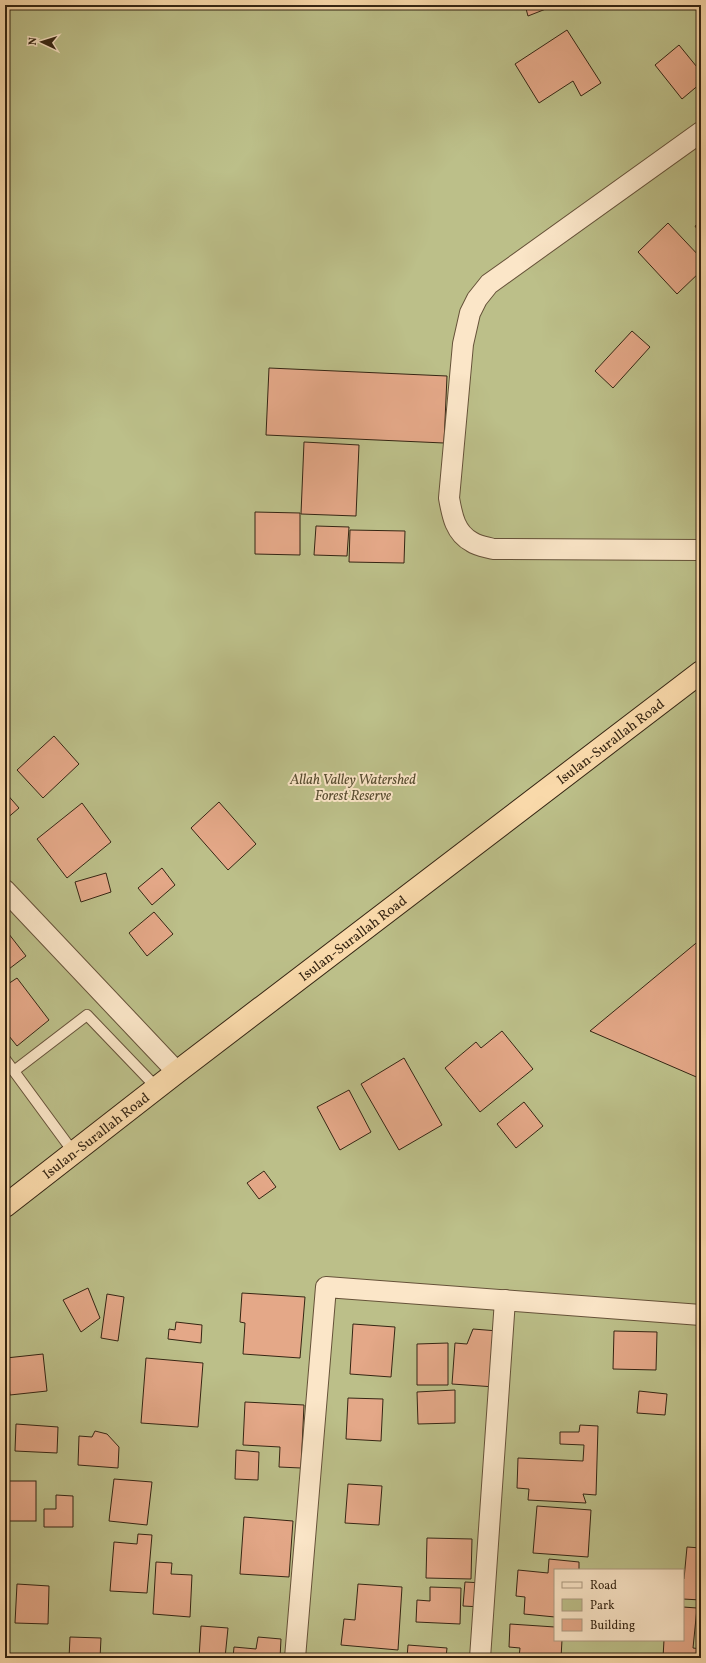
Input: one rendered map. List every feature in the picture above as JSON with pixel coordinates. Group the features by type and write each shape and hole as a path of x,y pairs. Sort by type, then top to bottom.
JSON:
{"highway":[{"name":"Isulan-Surallah Road","path":"5,1206 177,1072 701,672"}],"street":[{"path":"701,132 489,284 478,299 470,313 463,344 449,498 452,519 462,535 472,543 493,549 701,550"},
{"path":"5,890 177,1072"},
{"path":"295,1658 326,1287 701,1315"},
{"path":"480,1658 505,1300"}],"lane":[{"path":"14,1070 87,1015 157,1088"},
{"path":"5,1059 74,1152"}],"green space":[{"name":"Allah Valley Watershed Forest Reserve","path":"5,5 701,5 701,1658 5,1658"}],"building":[{"path":"525,5 556,5 528,16"},
{"path":"567,30 601,83 581,96 573,81 539,103 515,64"},
{"path":"679,45 701,72 701,83 682,99 655,65"},
{"path":"701,222 701,235 695,226"},
{"path":"668,223 701,258 701,271 677,294 638,252"},
{"path":"632,331 650,347 613,388 595,371"},
{"path":"269,368 447,376 444,443 266,435"},
{"path":"304,442 359,445 356,516 301,514"},
{"path":"255,512 300,513 300,555 255,554"},
{"path":"316,526 349,527 347,556 314,555"},
{"path":"350,530 405,531 404,563 349,562"},
{"path":"54,736 79,764 43,798 17,770"},
{"path":"5,792 19,808 5,820"},
{"path":"219,802 256,844 228,870 191,828"},
{"path":"82,803 111,842 67,878 37,839"},
{"path":"162,868 175,885 152,905 138,888"},
{"path":"106,873 111,892 81,902 75,882"},
{"path":"154,912 173,934 147,956 129,933"},
{"path":"5,929 26,956 5,972"},
{"path":"701,939 701,1079 590,1031"},
{"path":"17,978 49,1020 17,1046 5,1031 5,986"},
{"path":"502,1031 533,1069 480,1112 445,1068 476,1042 481,1048"},
{"path":"404,1058 442,1125 399,1150 361,1084"},
{"path":"349,1090 371,1132 340,1150 317,1107"},
{"path":"524,1102 543,1126 516,1148 497,1124"},
{"path":"264,1171 276,1187 259,1199 247,1183"},
{"path":"88,1288 100,1318 81,1332 63,1300"},
{"path":"242,1293 305,1297 300,1358 243,1354 245,1323 240,1322"},
{"path":"107,1294 124,1297 118,1341 101,1338"},
{"path":"176,1322 202,1325 201,1343 168,1339 169,1329 175,1330"},
{"path":"353,1324 395,1327 391,1377 350,1374"},
{"path":"473,1329 498,1331 495,1387 452,1384 455,1343 467,1344"},
{"path":"614,1331 657,1332 656,1370 613,1369"},
{"path":"448,1343 448,1385 417,1385 417,1344"},
{"path":"43,1354 47,1391 10,1395 6,1358"},
{"path":"146,1358 203,1363 198,1427 141,1423"},
{"path":"455,1390 455,1423 418,1424 417,1392"},
{"path":"639,1391 667,1394 665,1415 637,1413"},
{"path":"348,1398 383,1399 381,1441 346,1439"},
{"path":"245,1402 304,1405 301,1468 279,1467 280,1447 243,1445"},
{"path":"16,1424 58,1427 57,1453 15,1451"},
{"path":"580,1425 598,1426 596,1495 583,1494 586,1503 528,1500 529,1489 517,1488 518,1458 583,1461 584,1445 560,1444 560,1432 579,1432"},
{"path":"95,1431 107,1434 119,1447 118,1468 78,1465 79,1436 92,1437"},
{"path":"236,1450 259,1452 258,1480 235,1479"},
{"path":"114,1479 152,1482 147,1525 109,1521"},
{"path":"5,1481 36,1481 36,1521 5,1521"},
{"path":"348,1484 382,1486 379,1525 345,1523"},
{"path":"56,1495 73,1496 73,1527 44,1527 44,1509 56,1509"},
{"path":"537,1506 591,1510 588,1557 533,1553"},
{"path":"244,1517 293,1521 289,1577 240,1574"},
{"path":"138,1534 152,1535 147,1593 110,1591 114,1542 137,1544"},
{"path":"427,1538 472,1539 471,1579 426,1578"},
{"path":"687,1547 701,1548 701,1600 684,1599"},
{"path":"549,1559 579,1562 579,1569 554,1569 554,1617 524,1614 525,1597 516,1596 518,1570 548,1573"},
{"path":"156,1562 172,1563 171,1574 192,1575 190,1617 153,1614"},
{"path":"465,1582 483,1583 482,1607 463,1606"},
{"path":"17,1584 49,1586 48,1624 15,1623"},
{"path":"358,1584 402,1587 398,1650 341,1645 344,1619 355,1620"},
{"path":"430,1587 461,1588 460,1624 416,1622 417,1600 430,1601"},
{"path":"5,1589 9,1589 9,1626 5,1626"},
{"path":"684,1607 697,1608 693,1648 701,1649 701,1658 663,1658 664,1641 684,1641"},
{"path":"510,1624 554,1627 554,1641 562,1641 561,1658 519,1658 520,1648 509,1647"},
{"path":"201,1626 228,1628 225,1658 199,1658"},
{"path":"70,1637 101,1638 100,1658 69,1658"},
{"path":"258,1637 281,1639 280,1658 233,1658 234,1647 256,1649"},
{"path":"408,1645 447,1648 446,1658 407,1658"}]}
